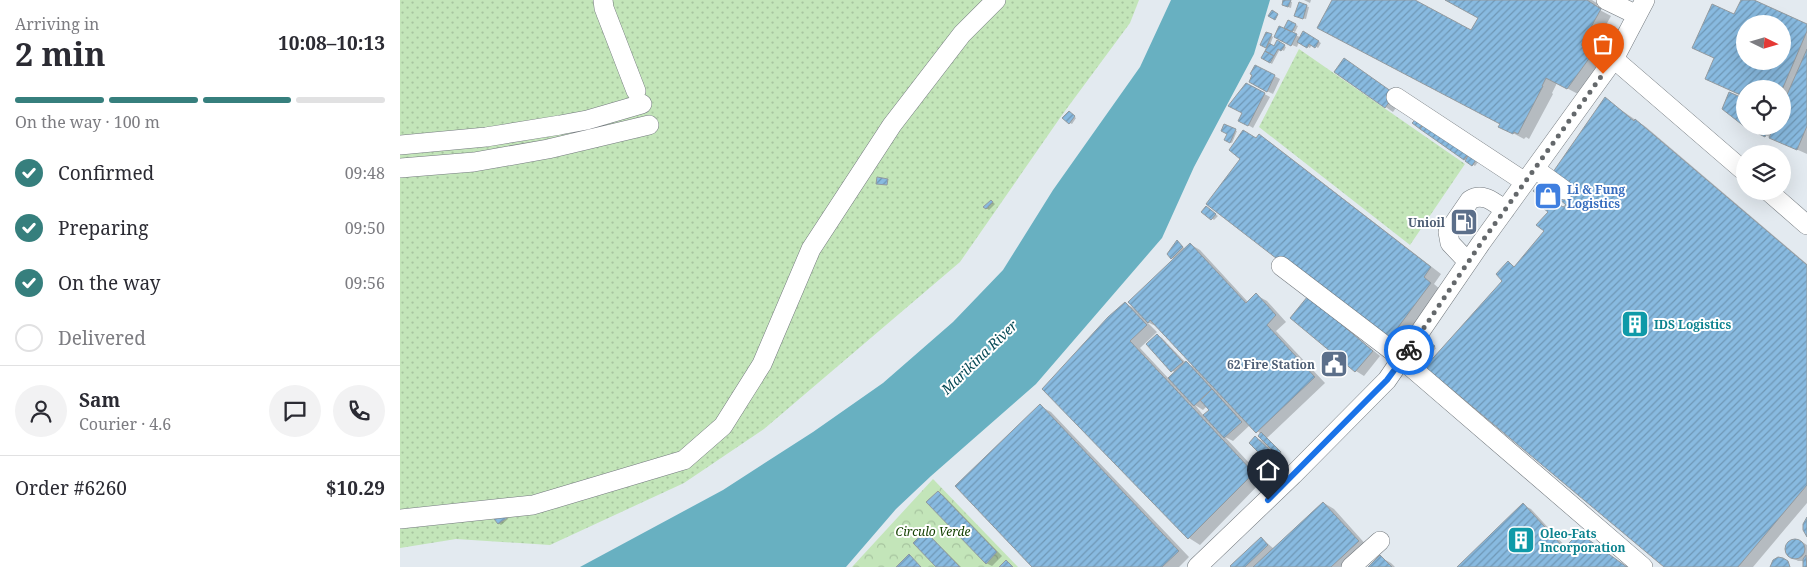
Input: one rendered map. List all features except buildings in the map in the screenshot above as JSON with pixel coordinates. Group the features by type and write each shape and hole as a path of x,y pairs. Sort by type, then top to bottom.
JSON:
{"street":[{"path":"400,145 486,137 586,120 639,97 602,0"},
{"path":"400,519 534,505 684,460 723,426 762,364 811,248 892,125 962,34 996,0"},
{"path":"1197,567 1364,404 1387,380 1402,360 1465,258 1500,206 1530,175 1614,59 1641,8 1606,0"},
{"path":"1614,59 1736,164"},
{"path":"1396,97 1530,175 1564,190"},
{"path":"400,168 474,162 548,149 649,125"},
{"path":"1465,258 1450,243 1447,237 1453,223 1470,200 1474,198 1489,199 1500,206"},
{"path":"1778,200 1807,225"},
{"path":"1281,266 1402,360 1643,567"},
{"path":"1351,567 1380,541"}],"green space":[{"path":"400,0 1139,0 1130,23 1062,115 960,262 764,429 684,483 550,545 456,539 400,548"},
{"path":"1299,49 1465,164 1410,245 1259,127"},
{"name":"Circulo Verde","path":"933,479 1018,567 852,567"}],"water":[{"name":"Marikina River","path":"1171,0 1270,0 1254,54 1194,167 1162,238 1036,384 896,509 846,567 580,567 723,490 813,432 883,383 953,322 1003,270 1053,190 1140,67"}],"way so far":[{"path":"1409,350 1481,243 1603,74"}],"place":[{"name":"Li & Fung Logistics","path":"1548,196"},
{"name":"Unioil","path":"1464,222"},
{"name":"IDS Logistics","path":"1635,324"},
{"name":"62 Fire Station","path":"1334,364"},
{"name":"Oleo-Fats Incorporation","path":"1521,540"}],"route":[{"path":"1268,500 1387,380 1409,350"}]}
